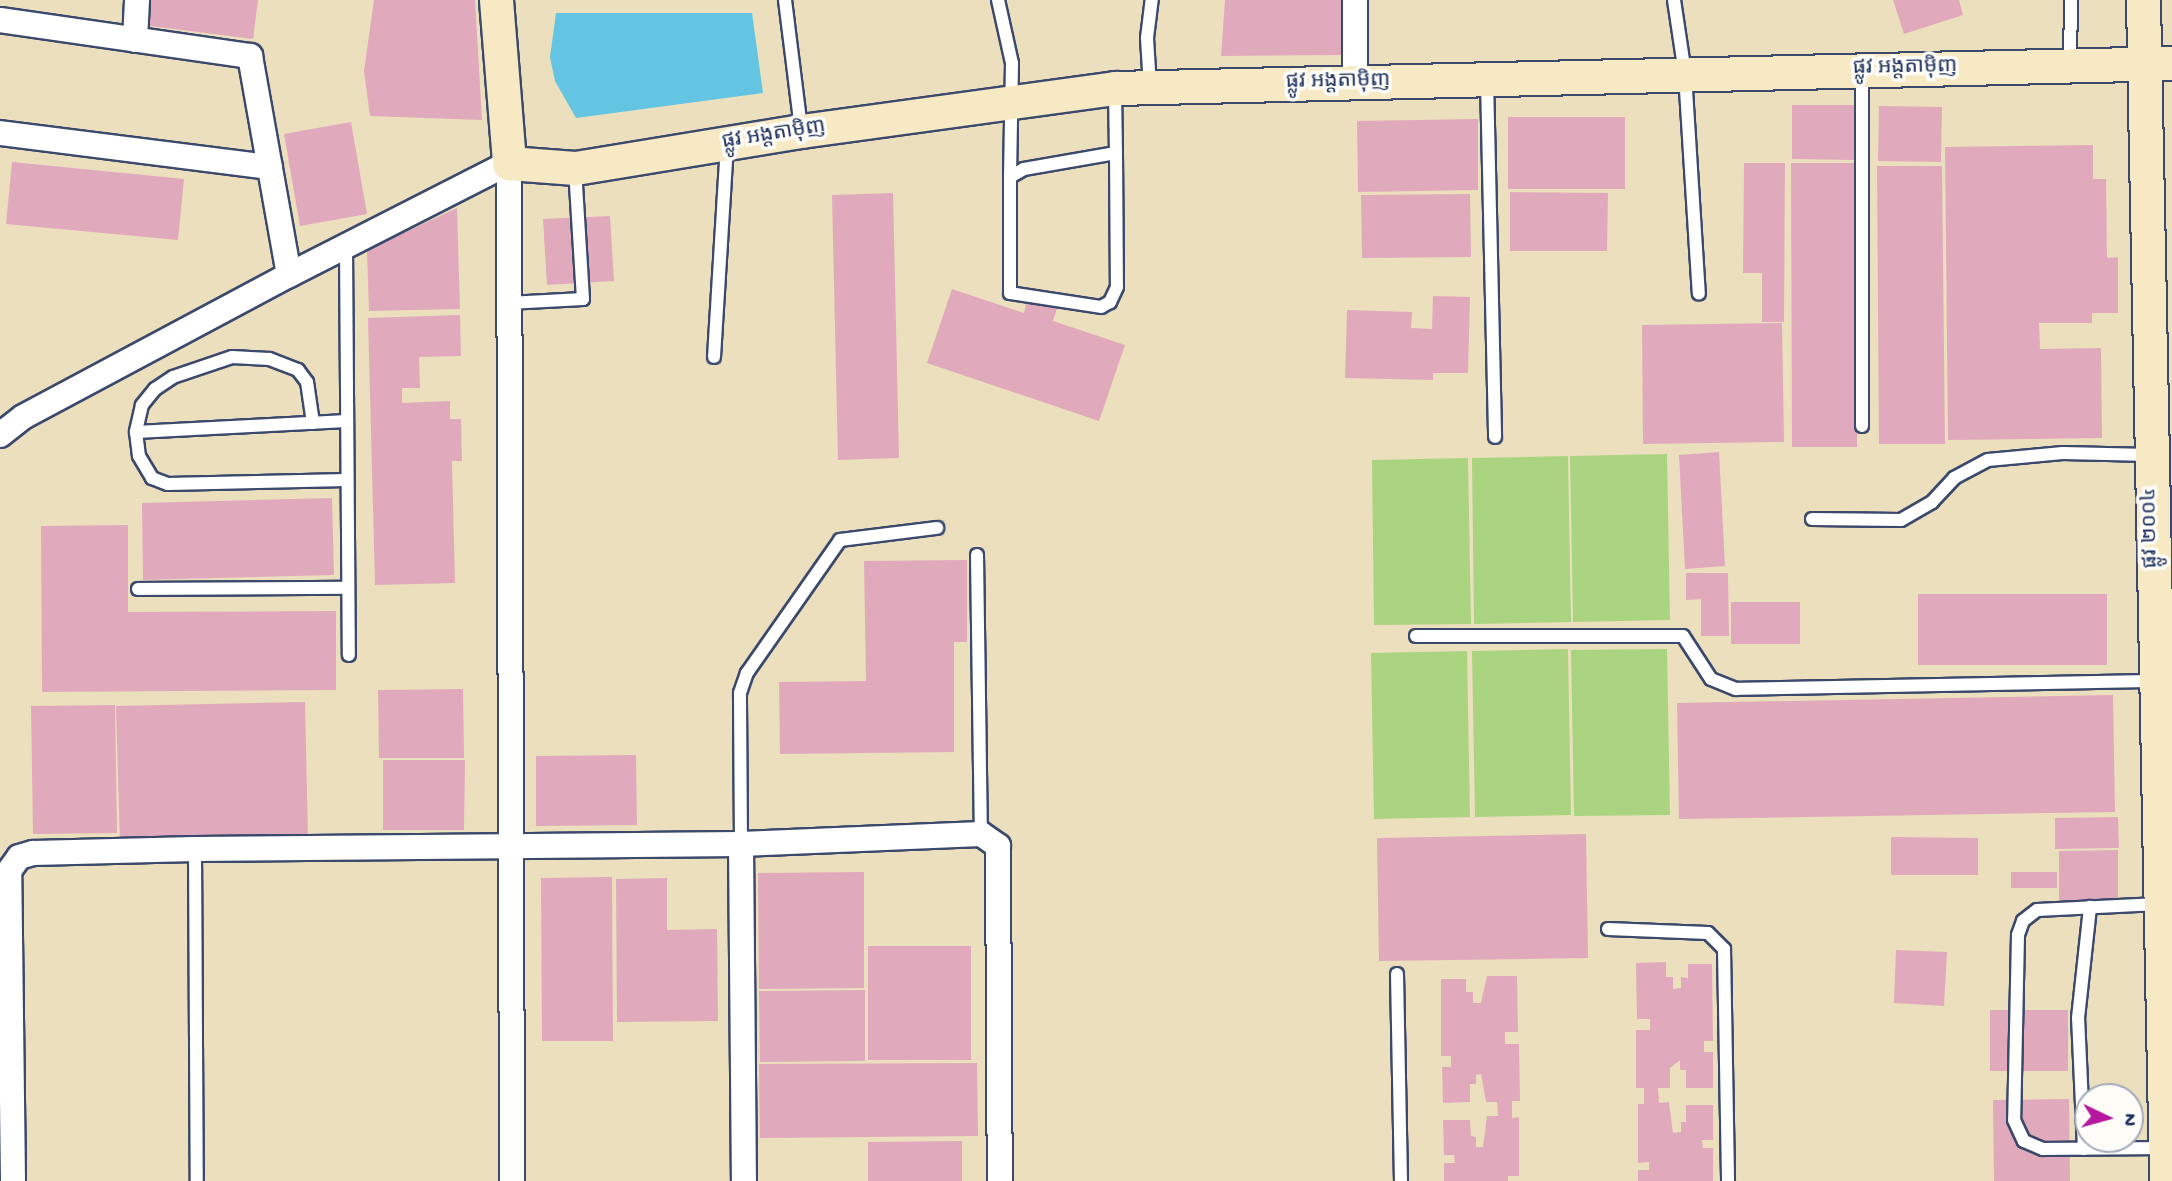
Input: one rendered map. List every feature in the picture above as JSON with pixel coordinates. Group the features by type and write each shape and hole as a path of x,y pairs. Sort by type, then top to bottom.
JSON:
{"street":[{"path":"135,40 137,0"},
{"path":"496,0 509,163 512,1181"},
{"path":"1354,83 1355,0"},
{"name":"ផ្លូវ ២០០៤","path":"2143,0 2158,63 2151,455 2166,1181"},
{"path":"0,20 250,57 289,275"},
{"name":"ផ្លូវ អង្តតាម៉ិញ","path":"509,163 575,168 801,131 1115,88 2158,63"},
{"path":"0,133 270,167"},
{"path":"0,435 23,417 289,275 509,163"},
{"path":"13,1181 6,1042 5,870 19,857 33,853 195,849 741,844 981,834 998,846 1000,1181"},
{"path":"741,844 744,1181"}],"lane":[{"path":"785,0 801,131"},
{"path":"998,0 1012,63 1010,293 1101,307 1110,302 1117,287 1115,88"},
{"path":"1150,88 1147,38 1153,0"},
{"path":"1674,0 1685,74 1699,294"},
{"path":"2070,65 2071,0"},
{"path":"1862,70 1862,426"},
{"path":"1487,80 1495,437"},
{"path":"713,357 727,143"},
{"path":"1010,177 1024,169 1116,153"},
{"path":"508,303 583,299 575,168"},
{"path":"346,248 349,655"},
{"path":"313,423 307,382 298,370 277,360 232,357 173,377 155,389 142,405 136,432 139,456 152,478 168,484 347,480"},
{"path":"136,432 347,421"},
{"path":"1812,519 1900,520 1931,502 1954,478 1988,460 2063,453 2151,455"},
{"path":"741,844 740,693 747,673 840,540 937,528"},
{"path":"977,555 981,834"},
{"path":"138,589 348,588"},
{"path":"1416,636 1683,636 1711,679 1737,690 2156,681"},
{"path":"195,849 197,1181"},
{"path":"2074,1149 2042,1149 2024,1141 2014,1120 2018,935 2023,921 2037,910 2162,903"},
{"path":"2081,1083 2078,1018 2090,907"},
{"path":"1608,929 1708,933 1724,949 1728,1181"},
{"path":"1397,974 1401,1181"},
{"path":"2144,1148 2166,1148"}],"green space":[{"path":"1667,454 1670,620 1573,622 1570,456"},
{"path":"1568,456 1571,622 1474,624 1472,458"},
{"path":"1468,458 1471,624 1374,625 1372,460"},
{"path":"1568,649 1571,815 1475,817 1472,651"},
{"path":"1667,649 1670,815 1574,816 1571,650"},
{"path":"1467,651 1470,817 1374,819 1371,653"}],"water":[{"path":"556,13 752,13 763,93 576,118 555,81 550,57"}],"building":[{"path":"145,0 258,0 253,39 142,25"},
{"path":"374,0 475,0 482,120 370,116 364,71"},
{"path":"1225,0 1344,0 1343,55 1221,56"},
{"path":"1893,0 1959,0 1963,15 1904,34"},
{"path":"1792,105 1855,105 1854,160 1792,159"},
{"path":"1879,106 1942,107 1941,162 1878,161"},
{"path":"1508,117 1625,117 1625,189 1508,189"},
{"path":"1478,119 1478,190 1358,192 1357,121"},
{"path":"351,122 367,214 300,226 284,134"},
{"path":"2093,145 2093,179 2106,179 2107,258 2118,257 2118,313 2092,313 2092,323 2039,323 2040,349 2101,348 2102,438 1948,440 1945,147"},
{"path":"12,162 184,179 178,240 6,224"},
{"path":"1744,163 1785,163 1784,322 1762,322 1762,273 1743,273"},
{"path":"1791,163 1857,163 1857,447 1792,447"},
{"path":"1877,166 1942,166 1945,444 1879,444"},
{"path":"1510,192 1608,193 1607,251 1510,251"},
{"path":"893,193 899,458 838,460 832,195"},
{"path":"1470,194 1471,257 1362,258 1361,195"},
{"path":"457,208 460,309 369,311 367,250"},
{"path":"610,216 614,281 547,285 543,219"},
{"path":"952,289 1024,313 1027,299 1057,308 1053,321 1125,345 1099,421 927,363"},
{"path":"1433,296 1470,297 1468,373 1433,373 1433,380 1345,378 1347,310 1412,312 1411,328 1432,329"},
{"path":"460,315 461,356 419,357 420,388 402,388 402,403 450,401 450,419 461,419 462,461 452,461 455,583 375,585 368,318"},
{"path":"1782,323 1784,442 1643,444 1642,325"},
{"path":"1719,452 1725,566 1685,569 1679,455"},
{"path":"332,498 334,575 143,580 142,503"},
{"path":"128,525 128,612 336,611 336,690 42,692 41,526"},
{"path":"967,560 967,642 954,642 954,752 780,754 779,682 866,681 864,561"},
{"path":"1686,573 1728,573 1729,636 1701,636 1701,599 1686,600"},
{"path":"1918,594 2107,594 2107,665 1918,665"},
{"path":"1731,602 1800,602 1800,644 1731,644"},
{"path":"463,689 464,758 379,758 378,690"},
{"path":"2113,695 2115,812 1679,819 1677,703"},
{"path":"305,702 308,838 120,842 116,706"},
{"path":"115,705 117,833 33,834 31,706"},
{"path":"636,755 637,825 536,826 536,756"},
{"path":"383,760 465,760 464,830 383,830"},
{"path":"2118,817 2119,848 2055,849 2055,818"},
{"path":"1586,834 1588,958 1379,961 1377,838"},
{"path":"1891,837 1978,838 1978,875 1891,875"},
{"path":"2118,850 2118,909 2059,909 2059,851"},
{"path":"864,872 864,988 759,989 758,873"},
{"path":"2011,872 2057,872 2057,888 2011,888"},
{"path":"612,877 613,1041 542,1041 541,878"},
{"path":"667,878 667,930 717,929 718,1021 617,1022 616,879"},
{"path":"868,946 971,946 971,1060 868,1060"},
{"path":"1896,950 1947,952 1944,1006 1894,1003"},
{"path":"1666,962 1666,977 1673,977 1673,989 1681,988 1681,977 1688,978 1688,964 1712,964 1713,1041 1704,1041 1704,1052 1713,1052 1713,1088 1686,1088 1686,1070 1680,1070 1680,1060 1670,1068 1670,1088 1658,1088 1659,1103 1669,1102 1673,1133 1681,1132 1681,1122 1686,1122 1686,1105 1713,1105 1713,1140 1702,1140 1703,1148 1713,1148 1713,1181 1638,1181 1638,1170 1649,1170 1649,1162 1638,1163 1638,1104 1644,1104 1644,1088 1636,1088 1636,1030 1650,1030 1650,1019 1637,1019 1636,963"},
{"path":"1487,976 1517,976 1518,1032 1505,1032 1505,1044 1519,1044 1520,1101 1512,1101 1512,1118 1519,1117 1519,1176 1508,1176 1508,1181 1444,1181 1444,1163 1455,1163 1454,1155 1444,1155 1443,1120 1470,1120 1471,1136 1476,1137 1476,1147 1483,1147 1487,1116 1498,1116 1497,1102 1486,1102 1481,1074 1476,1075 1476,1084 1470,1084 1470,1102 1443,1103 1442,1067 1451,1067 1451,1056 1441,1056 1441,979 1466,979 1466,992 1473,992 1473,1003 1481,1003"},
{"path":"865,990 865,1061 760,1062 759,991"},
{"path":"1990,1010 2068,1010 2068,1071 1990,1071"},
{"path":"977,1063 978,1136 760,1138 759,1064"},
{"path":"2069,1099 2070,1181 1994,1181 1993,1100"},
{"path":"962,1141 962,1181 868,1181 868,1142"}]}
